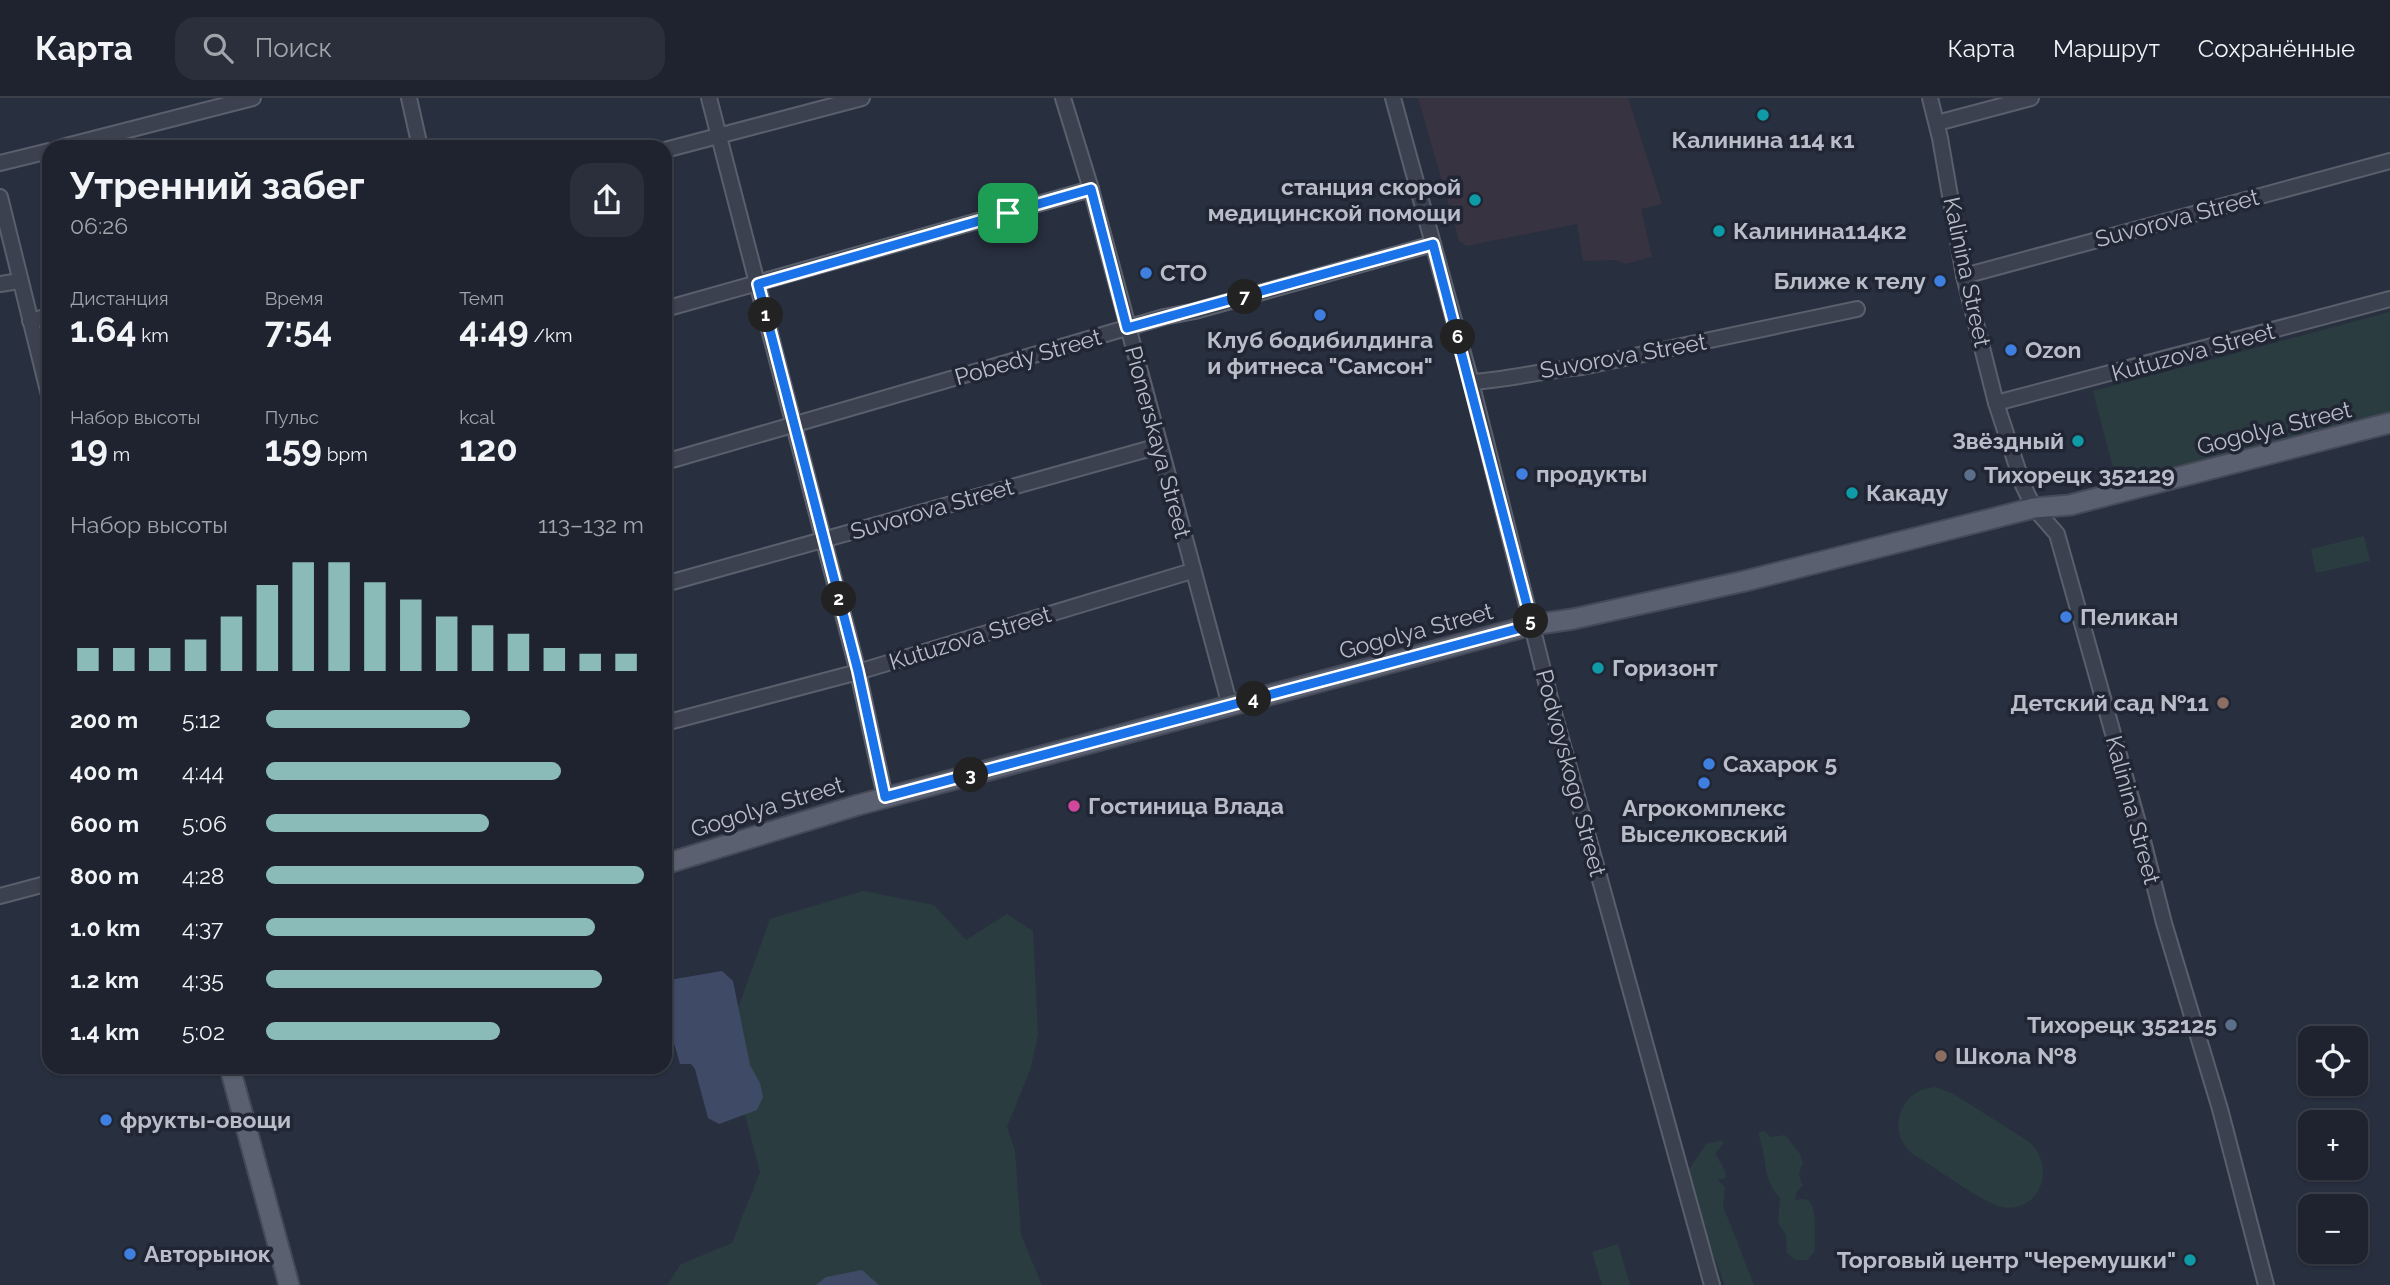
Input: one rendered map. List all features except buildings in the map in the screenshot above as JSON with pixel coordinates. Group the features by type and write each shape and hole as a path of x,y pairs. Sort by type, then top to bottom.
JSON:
{"main road":[{"name":"Gogolya Street","path":"672,862 885,797 1532,625 1573,620 1745,581 2034,508 2070,505 2390,423"},
{"path":"232,1074 289,1285"}],"street":[{"path":"85,140 207,103 253,98"},
{"path":"409,98 418,140"},
{"path":"709,98 858,671 885,797"},
{"path":"672,148 862,98"},
{"name":"Pionerskaya Street","path":"1063,98 1091,189 1230,706"},
{"name":"Podvoyskogo Street","path":"1393,98 1471,382 1532,625 1712,1285"},
{"name":"Kalinina Street","path":"1930,98 1937,123 1964,276 1996,403 2023,485 2034,508 2057,534 2164,923 2220,1109 2266,1285"},
{"path":"1937,123 2031,98"},
{"path":"0,163 42,152"},
{"name":"Suvorova Street","path":"1964,276 2390,161"},
{"path":"672,307 1091,189"},
{"path":"0,197 42,368"},
{"name":"Pobedy Street","path":"672,460 1127,328 1433,244"},
{"path":"0,284 19,281"},
{"name":"Kutuzova Street","path":"1996,403 2390,299"},
{"name":"Suvorova Street","path":"1471,382 1488,382 1549,370 1582,367 1857,309"},
{"path":"30,321 42,318"},
{"name":"Suvorova Street","path":"672,582 1158,446"},
{"name":"Kutuzova Street","path":"672,721 858,671 1192,571"},
{"path":"0,896 42,885"}],"shaded area":[{"path":"1418,98 1628,98 1662,204 1641,209 1652,257 1625,264 1616,260 1583,261 1577,224 1466,246 1459,241"},
{"path":"2390,312 2390,416 2117,483 2093,391"},
{"path":"2364,536 2370,561 2316,573 2311,549"},
{"path":"863,891 934,905 966,940 1007,914 1033,931 1038,1035 1030,1070 1007,1127 1015,1151 1021,1235 1042,1285 667,1285 681,1264 732,1243 760,1172 726,1042 770,919"},
{"path":"1935,1087 1952,1093 2028,1141 2042,1162 2043,1174 2035,1196 2015,1207 1994,1204 1913,1154 1904,1145 1898,1124 1905,1103 1913,1095"},
{"path":"1764,1131 1771,1137 1785,1135 1800,1154 1803,1164 1799,1177 1803,1185 1796,1193 1795,1200 1804,1199 1810,1203 1815,1222 1815,1251 1807,1260 1795,1260 1787,1253 1786,1235 1778,1223 1780,1198 1770,1183 1758,1133"},
{"path":"1724,1142 1715,1154 1725,1170 1726,1178 1718,1180 1725,1188 1723,1206 1754,1285 1725,1285 1691,1189 1688,1171 1707,1143"},
{"path":"1618,1244 1630,1285 1602,1285 1592,1252"}],"water":[{"path":"722,971 733,981 750,1065 760,1083 763,1097 757,1110 719,1124 708,1118 695,1069 691,1064 680,1064 672,1036 672,979"},
{"path":"862,1270 879,1285 816,1285 826,1277"}],"place":[{"name":"Калинина 114 к1","path":"1763,115"},
{"name":"станция скорой медицинской помощи","path":"1475,200"},
{"name":"Калинина114к2","path":"1719,231"},
{"name":"СТО","path":"1146,273"},
{"name":"Ближе к телу","path":"1940,281"},
{"name":"Клуб бодибилдинга и фитнеса \"Самсон\"","path":"1320,315"},
{"name":"Ozon","path":"2011,350"},
{"name":"Звёздный","path":"2078,441"},
{"name":"продукты","path":"1522,474"},
{"name":"Тихорецк 352129","path":"1970,475"},
{"name":"Какаду","path":"1852,493"},
{"name":"Пеликан","path":"2066,617"},
{"name":"Горизонт","path":"1598,668"},
{"name":"Детский сад №11","path":"2223,703"},
{"name":"Сахарок 5","path":"1709,764"},
{"name":"Агрокомплекс Выселковский","path":"1704,783"},
{"name":"Гостиница Влада","path":"1074,806"},
{"name":"Тихорецк 352125","path":"2231,1025"},
{"name":"Школа №8","path":"1941,1056"},
{"name":"фрукты-овощи","path":"106,1120"},
{"name":"Авторынок","path":"130,1254"},
{"name":"Торговый центр \"Черемушки\"","path":"2190,1260"}],"route":[{"path":"1091,189 1127,328 1433,244 1532,625 885,797 858,671 758,284 1008,213 1091,189"}]}
